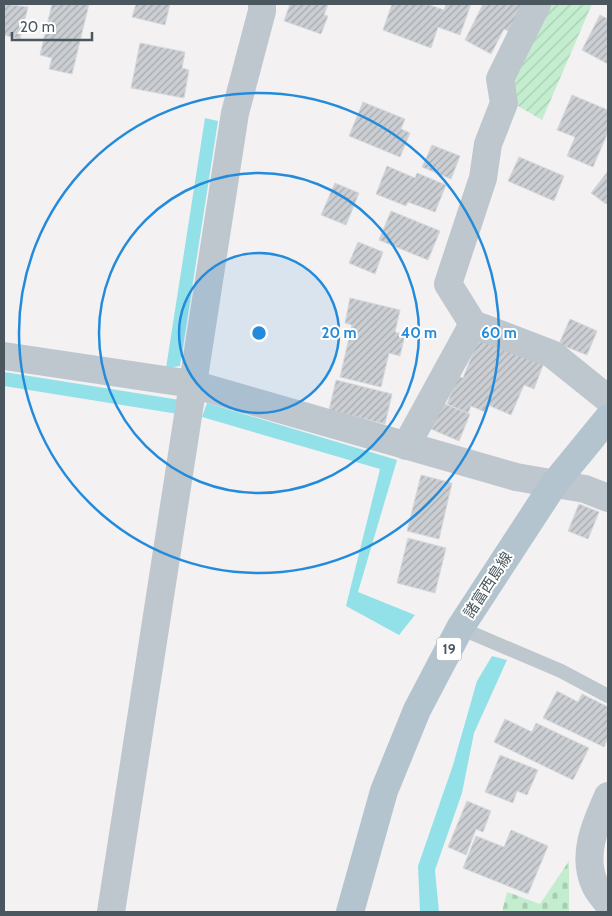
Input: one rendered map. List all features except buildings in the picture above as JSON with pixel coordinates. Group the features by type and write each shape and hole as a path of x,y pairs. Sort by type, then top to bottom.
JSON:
{"main road":[{"name":"諸富西島線","path":"350,912 384,791 417,710 460,628 554,484 608,418"}],"street":[{"path":"111,912 235,113 262,11 262,4"},
{"path":"537,4 500,79 504,103 488,144 483,178 448,284 473,324 552,354 608,399"},
{"path":"406,446 473,324"},
{"path":"4,356 192,384 516,477 585,489 608,498"},
{"path":"608,796 592,832 589,861 594,885 608,904"}],"lane":[{"path":"460,628 561,671 608,696"}],"green space":[{"path":"545,4 592,4 542,120 513,103 509,79"},
{"path":"569,861 569,912 502,912 507,892 540,904"}],"water":[{"path":"205,118 218,121 180,366 166,368"},
{"path":"4,372 180,400 178,414 4,386"},
{"path":"207,403 397,460 358,592 415,615 399,635 346,606 380,469 202,417"},
{"path":"492,656 507,660 474,733 462,793 435,870 439,912 420,912 418,866 453,765 477,681"}]}
